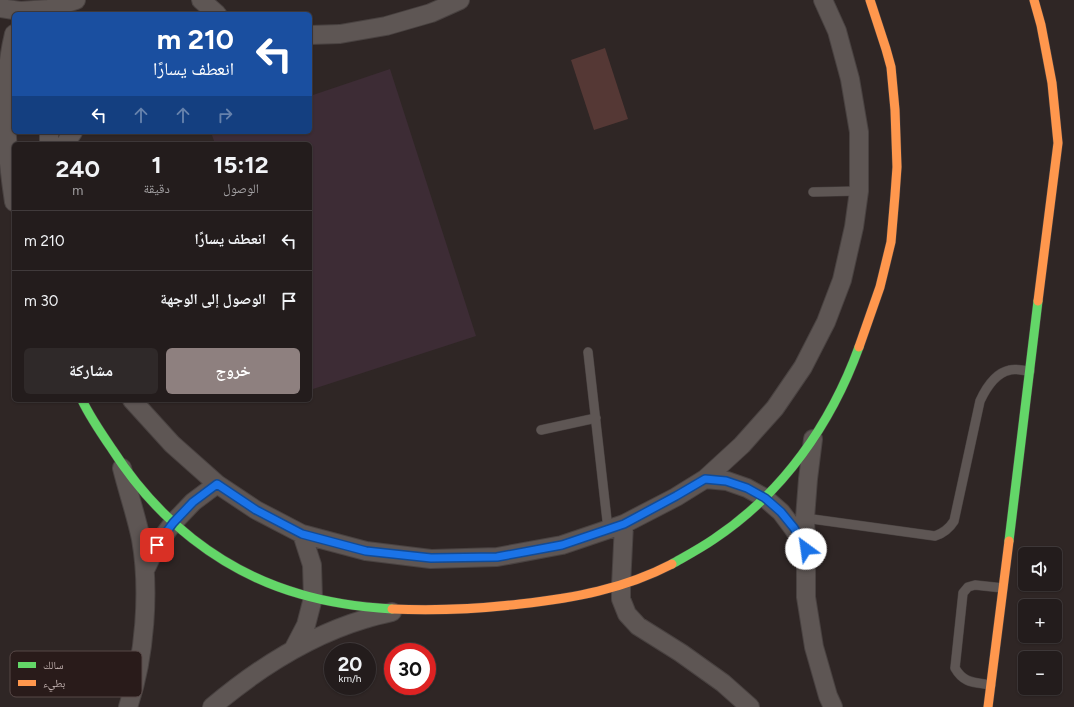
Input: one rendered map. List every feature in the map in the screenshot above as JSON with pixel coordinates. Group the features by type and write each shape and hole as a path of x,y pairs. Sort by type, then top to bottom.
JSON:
{"street":[{"path":"0,8 49,9 77,0 74,12"},
{"path":"201,0 215,12"},
{"path":"312,35 340,34 386,26 431,13 460,0"},
{"path":"134,402 172,444 217,484 256,510 302,534 366,551 431,558 497,557 562,545 616,527 676,496 705,479 742,445 775,408 803,367 826,322 842,280 854,227 859,192 859,132 850,79 837,31 824,0"},
{"path":"83,402 121,462 147,496 173,523 205,548 239,569 275,586 313,598 353,605 403,609 478,608 516,605 580,595 620,586 660,570 698,550 733,526 765,498 791,470 813,439 834,403 858,350 877,296 891,240 897,182 896,125 890,64 876,12 870,0"},
{"path":"988,707 1058,143 1052,83 1041,25 1034,0"},
{"path":"12,45 8,67 6,95 7,149 12,187"},
{"path":"0,73 6,95"},
{"path":"813,439 805,518 806,597 814,647 828,696 833,707"},
{"path":"121,462 140,539 145,570 145,619 141,651"},
{"path":"705,479 726,481 747,488 765,498 781,512 794,528 806,549"},
{"path":"145,570 157,545 173,523 193,502 217,484"},
{"path":"616,527 621,599 627,614 638,626 682,653 722,683 750,707"},
{"path":"293,650 306,625 313,598 312,565 302,534"},
{"path":"212,707 262,668 328,632 365,618 403,609"},
{"path":"128,707 131,697"}],"lane":[{"path":"813,192 859,192"},
{"path":"588,352 596,418 616,527"},
{"path":"805,518 935,536 943,534 950,528 954,521 980,401 984,391 1001,374 1011,370 1030,371"},
{"path":"541,430 596,418"},
{"path":"991,685 967,681 960,676 955,668 963,593 968,587 975,585 1003,588"}],"shaded area":[{"path":"605,48 628,119 594,130 571,60"},
{"path":"390,69 476,336 312,389 312,142 214,142 212,134 312,134 312,95"}],"traffic: fast":[{"path":"1009,541 1038,301"},
{"path":"672,564 709,542 739,521 783,478 802,455 819,429 848,375 859,347"},
{"path":"83,402 92,419 129,474 149,498 192,539 217,556 243,571 271,584 300,594 346,604 392,609"}],"traffic: slow":[{"path":"859,347 880,287 891,242 897,167 895,110 891,67 870,0"},
{"path":"1034,0 1041,25 1052,83 1058,143 1038,301"},
{"path":"988,707 1009,541"},
{"path":"392,609 440,610 504,606 560,599 617,586 654,573 672,564"}],"route":[{"path":"157,545 173,523 193,502 217,484 256,510 302,534 366,551 431,558 497,557 562,545 624,524 705,479 726,481 747,488 765,498 781,512 794,528 806,549"}]}
